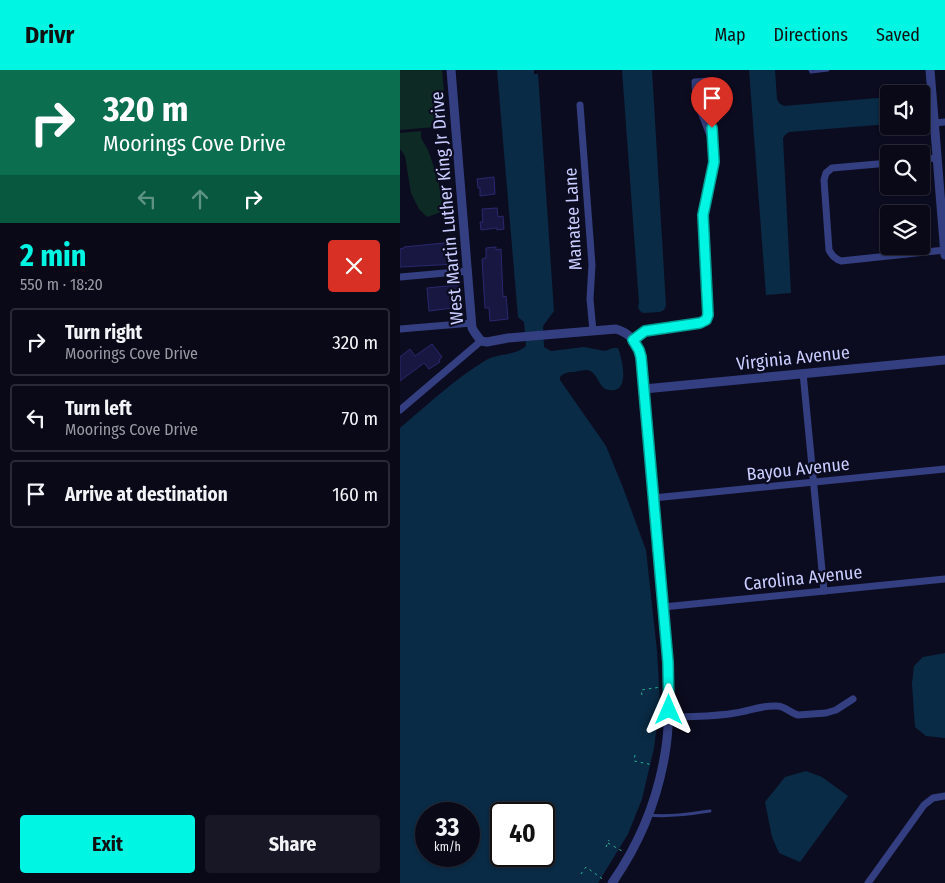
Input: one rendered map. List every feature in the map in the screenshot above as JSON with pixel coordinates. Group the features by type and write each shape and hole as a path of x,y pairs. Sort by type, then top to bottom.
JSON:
{"street":[{"name":"West Martin Luther King Jr Drive","path":"451,70 472,323 473,331 481,340"},
{"path":"930,70 945,255"},
{"path":"633,340 645,331 697,324 708,317 703,215 714,162 713,143 709,81 695,82 696,100 713,143"},
{"name":"Manatee Lane","path":"580,105 592,265 590,299 593,330"},
{"path":"934,123 945,122"},
{"path":"930,159 937,158"},
{"path":"880,163 832,168 826,173 824,180 829,250 831,254 836,259 841,260 945,250"},
{"path":"400,277 468,271"},
{"path":"400,330 472,323"},
{"path":"400,410 481,340 491,342 503,338 616,329 624,332 633,340 639,350 669,680 669,718 664,759 648,815 628,859 608,882"},
{"name":"Virginia Avenue","path":"644,389 945,360"},
{"path":"803,373 824,591"},
{"name":"Bayou Avenue","path":"653,498 945,469"},
{"name":"Carolina Avenue","path":"663,608 945,579"},
{"path":"669,718 733,714 756,708 777,706 798,715 826,713 836,710 853,699"},
{"path":"868,883 926,802 933,798 945,796"}],"lane":[{"path":"810,70 811,72 828,70"},
{"path":"648,815 679,815 710,811"}],"path":[{"path":"642,695 641,690 664,686"},
{"path":"635,756 634,761 654,766"},
{"path":"606,847 609,840"},
{"path":"608,843 623,851"},
{"path":"582,874 586,867 608,882"}],"green space":[{"path":"400,70 442,70 447,126 400,130"},
{"path":"421,131 421,138 428,150 438,179 444,211 427,217 419,209 411,193 405,156 400,149 400,133"}],"water":[{"path":"497,70 534,70 534,74 538,74 554,311 543,326 544,347 551,351 584,347 605,351 618,348 621,359 623,381 616,390 602,387 594,373 587,370 565,373 560,377 560,380 606,446 646,550 657,651 660,702 654,748 642,799 628,834 598,883 400,883 400,428 475,367 486,360 517,351 526,346 524,322 518,317"},
{"path":"622,70 652,70 666,306 660,312 643,313 638,307"},
{"path":"749,70 775,70 777,99 784,106 880,98 880,125 789,132 783,138 791,293 766,295"},
{"path":"945,653 945,738 926,736 915,727 912,684 914,666 923,657"},
{"path":"806,771 822,777 848,796 800,862 779,853 772,837 765,802 785,777"}],"building":[{"path":"494,177 495,194 480,196 477,179"},
{"path":"497,208 498,217 503,216 504,229 481,230 480,222 483,222 482,209"},
{"path":"454,242 456,264 400,267 400,249 404,247"},
{"path":"496,247 496,250 501,249 503,297 506,296 508,319 490,321 489,308 485,308 482,259 486,258 486,248"},
{"path":"458,285 460,307 429,311 427,288"},
{"path":"432,344 442,357 439,360 440,362 429,369 424,363 400,381 400,357 410,349 415,356"}],"route":[{"path":"669,710 668,662 641,357 633,340 645,331 693,325 706,320 708,317 703,215 714,162 712,128"}]}
